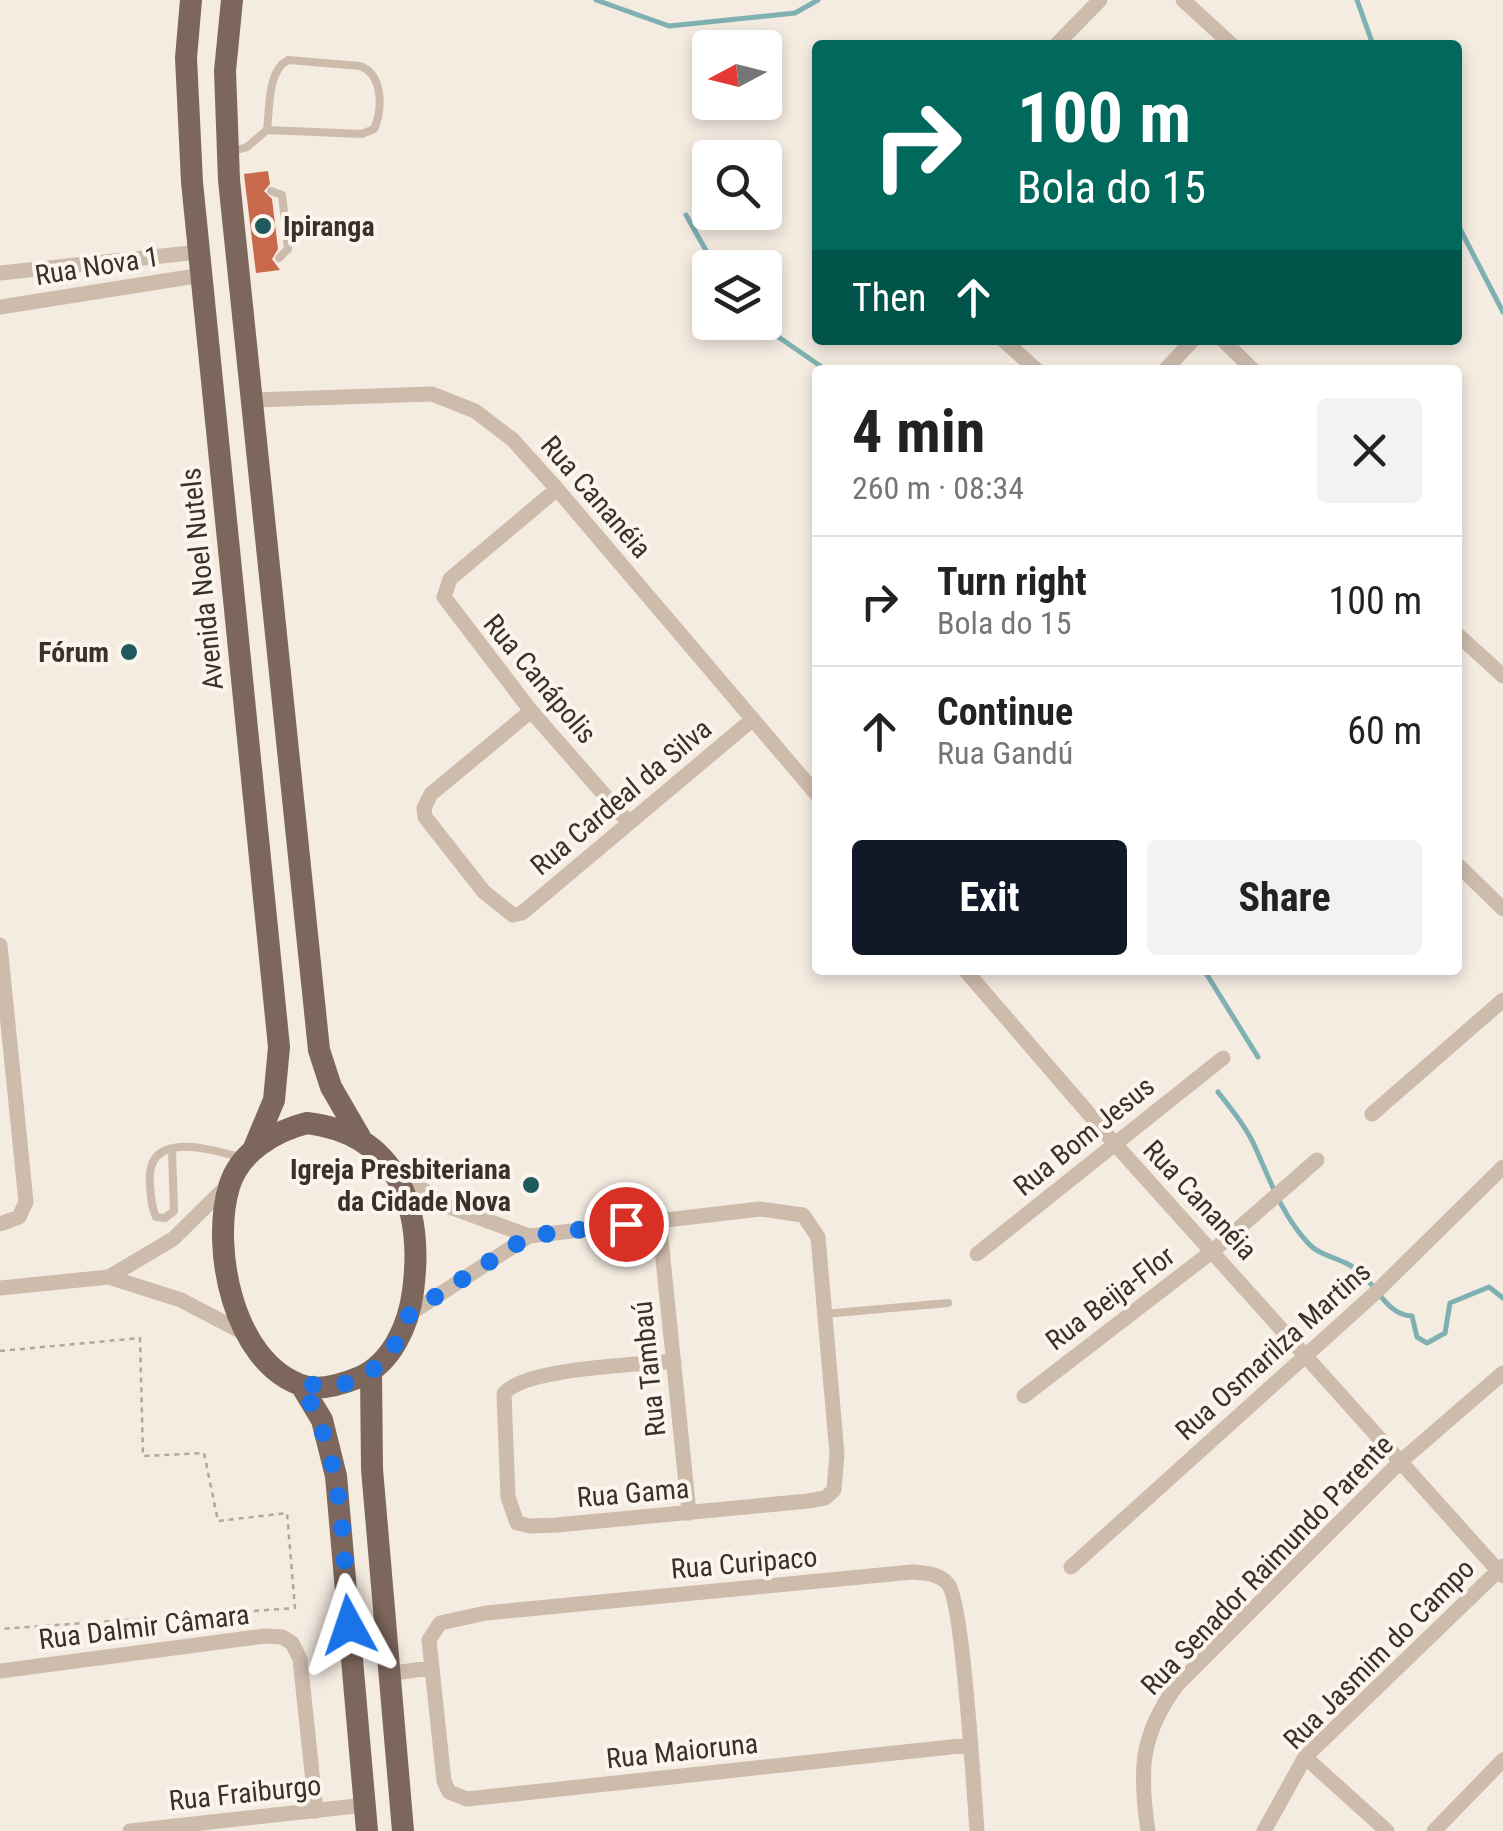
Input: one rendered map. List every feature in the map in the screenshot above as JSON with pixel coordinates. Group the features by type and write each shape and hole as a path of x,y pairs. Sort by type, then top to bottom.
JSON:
{"main road":[{"name":"Avenida Noel Nutels","path":"192,0 186,58 200,263 279,1048 274,1100 250,1153"},
{"path":"232,0 225,71 228,152 246,262 252,400 318,1050 331,1087 360,1138"},
{"path":"301,1385 344,1384 371,1372 398,1341 410,1313 416,1245 409,1202 390,1166 360,1138 337,1126 308,1123 286,1128 250,1153 229,1184 223,1231 230,1291 244,1334 270,1365 301,1385 322,1420 336,1476 367,1831"},
{"path":"371,1372 372,1469 403,1831"}],"street":[{"path":"1061,40 1100,0"},
{"path":"1183,0 1227,40"},
{"path":"0,273 200,263"},
{"name":"Rua Nova 1","path":"0,307 200,263"},
{"path":"1009,345 1031,365"},
{"path":"1170,365 1188,345"},
{"path":"1227,345 1248,365"},
{"name":"Rua Cananéia","path":"252,400 432,394 476,411 513,440 558,489 812,789"},
{"name":"Rua Canápolis","path":"558,489 446,585 446,604 531,711 629,823"},
{"path":"1462,639 1503,676"},
{"name":"Rua Cardeal da Silva","path":"531,711 431,794 424,808 425,817 484,892 505,912 522,914 753,719"},
{"path":"1462,867 1500,898"},
{"path":"0,945 26,1202 19,1217 0,1224"},
{"name":"Rua Cananéia","path":"969,975 1114,1144 1502,1571"},
{"path":"1372,1114 1503,1000"},
{"name":"Rua Bom Jesus","path":"977,1254 1222,1058"},
{"name":"Rua Beija-Flor","path":"1024,1396 1214,1250 1316,1160"},
{"path":"390,1166 444,1205 529,1236"},
{"name":"Rua Osmarilza Martins","path":"1071,1567 1307,1356 1503,1168"},
{"path":"109,1277 173,1239 229,1184"},
{"path":"410,1313 529,1236 760,1209 787,1210 803,1216 812,1227 818,1237 824,1314"},
{"name":"Rua Tambaú","path":"659,1220 688,1513"},
{"path":"0,1288 109,1277 181,1300 244,1334"},
{"name":"Rua Gama","path":"674,1360 552,1375 510,1386 504,1394 508,1470 511,1511 518,1522 530,1526 825,1498 834,1490 837,1477 824,1314"},
{"name":"Rua Senador Raimundo Parente","path":"1148,1831 1144,1754 1154,1716 1177,1685 1400,1462 1503,1373"},
{"name":"Rua Jasmim do Campo","path":"1264,1831 1305,1758 1502,1571"},
{"name":"Rua Curipaco","path":"430,1668 429,1640 440,1623 486,1613 912,1572 933,1574 947,1582 956,1598 970,1744"},
{"name":"Rua Dalmir Câmara","path":"0,1671 282,1637 292,1643 300,1660 316,1811"},
{"path":"388,1674 430,1668"},
{"name":"Rua Maioruna","path":"430,1668 449,1792 467,1799 970,1744"},
{"path":"970,1744 978,1831"},
{"path":"1305,1758 1387,1831"},
{"path":"1434,1831 1503,1760"},
{"name":"Rua Fraiburgo","path":"130,1831 365,1805"}],"lane":[{"path":"228,152 247,147 267,130 274,75 279,65 288,60 360,66 371,70 377,79 379,118 374,129 362,134 267,130"},
{"path":"271,191 282,195 288,249 278,258"},
{"path":"172,1150 174,1211 165,1218 156,1216 152,1207 150,1159 160,1150 203,1147 250,1153"},
{"path":"824,1314 948,1303"}],"path":[{"path":"0,1352 140,1338 143,1456 204,1452 218,1521 287,1512 295,1608 0,1630"}],"building":[{"name":"Ipiranga","path":"268,171 270,184 264,191 272,199 278,249 272,259 280,270 256,273 244,174"}],"waterway":[{"path":"596,0 669,26 795,13 818,0"},
{"path":"1357,0 1371,40"},
{"path":"686,215 706,250"},
{"path":"1462,233 1503,312"},
{"path":"782,339 819,365"},
{"path":"1207,975 1258,1057"},
{"path":"1218,1092 1248,1134 1278,1199 1299,1233 1313,1248 1355,1268 1396,1311 1412,1316 1417,1337 1427,1343 1445,1333 1450,1303 1489,1287 1503,1298"}],"place":[{"name":"Ipiranga","path":"263,226"},
{"name":"Fórum","path":"129,652"},
{"name":"Igreja Presbiteriana da Cidade Nova","path":"531,1185"}],"route":[{"path":"349,1625 336,1476 322,1420 301,1385 344,1384 371,1372 398,1341 410,1313 529,1236 626,1224"}]}
